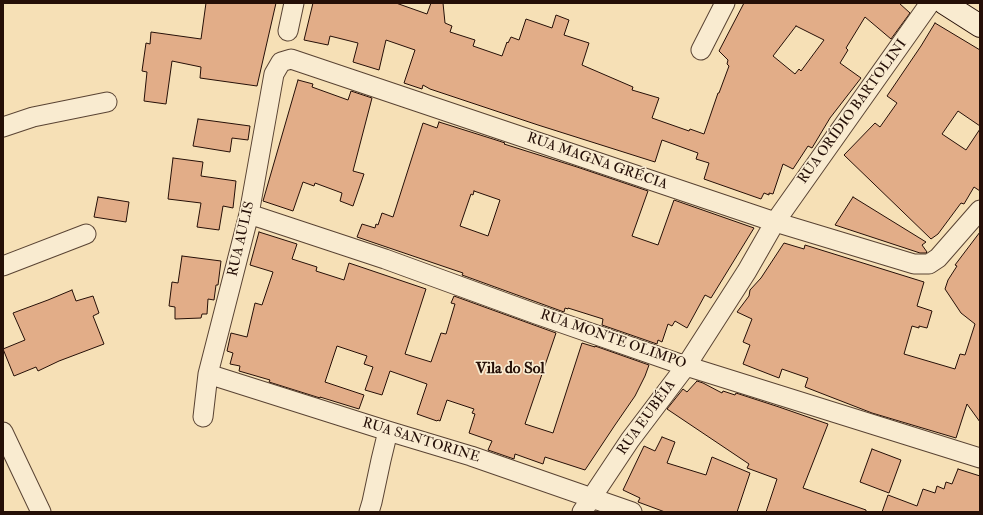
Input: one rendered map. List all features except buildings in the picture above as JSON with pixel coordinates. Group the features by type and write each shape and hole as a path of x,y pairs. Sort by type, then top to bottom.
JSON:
{"street":[{"path":"288,31 294,3"},
{"path":"701,50 725,3"},
{"name":"RUA ORÍDIO BARTOLINI","path":"775,222 930,3"},
{"path":"944,3 980,26"},
{"name":"RUA MAGNA GRÉCIA","path":"281,62 291,60 775,222 914,264 929,264 938,258 980,210"},
{"name":"RUA AULIS","path":"203,417 208,374 249,214 274,74 281,62"},
{"path":"3,127 34,117 107,102"},
{"name":"RUA MONTE OLIMPO","path":"249,214 385,260 686,366 980,458"},
{"name":"RUA EUBÉIA","path":"587,505 630,440 686,366 747,271 775,222"},
{"path":"3,266 86,234"},
{"name":"RUA SANTORINE","path":"208,374 471,456 587,505 632,512"},
{"path":"369,512 388,431"},
{"path":"3,432 41,512"},
{"path":"33,494 55,512"}],"district":[{"name":"Vila do Sol","path":"510,370"}]}
